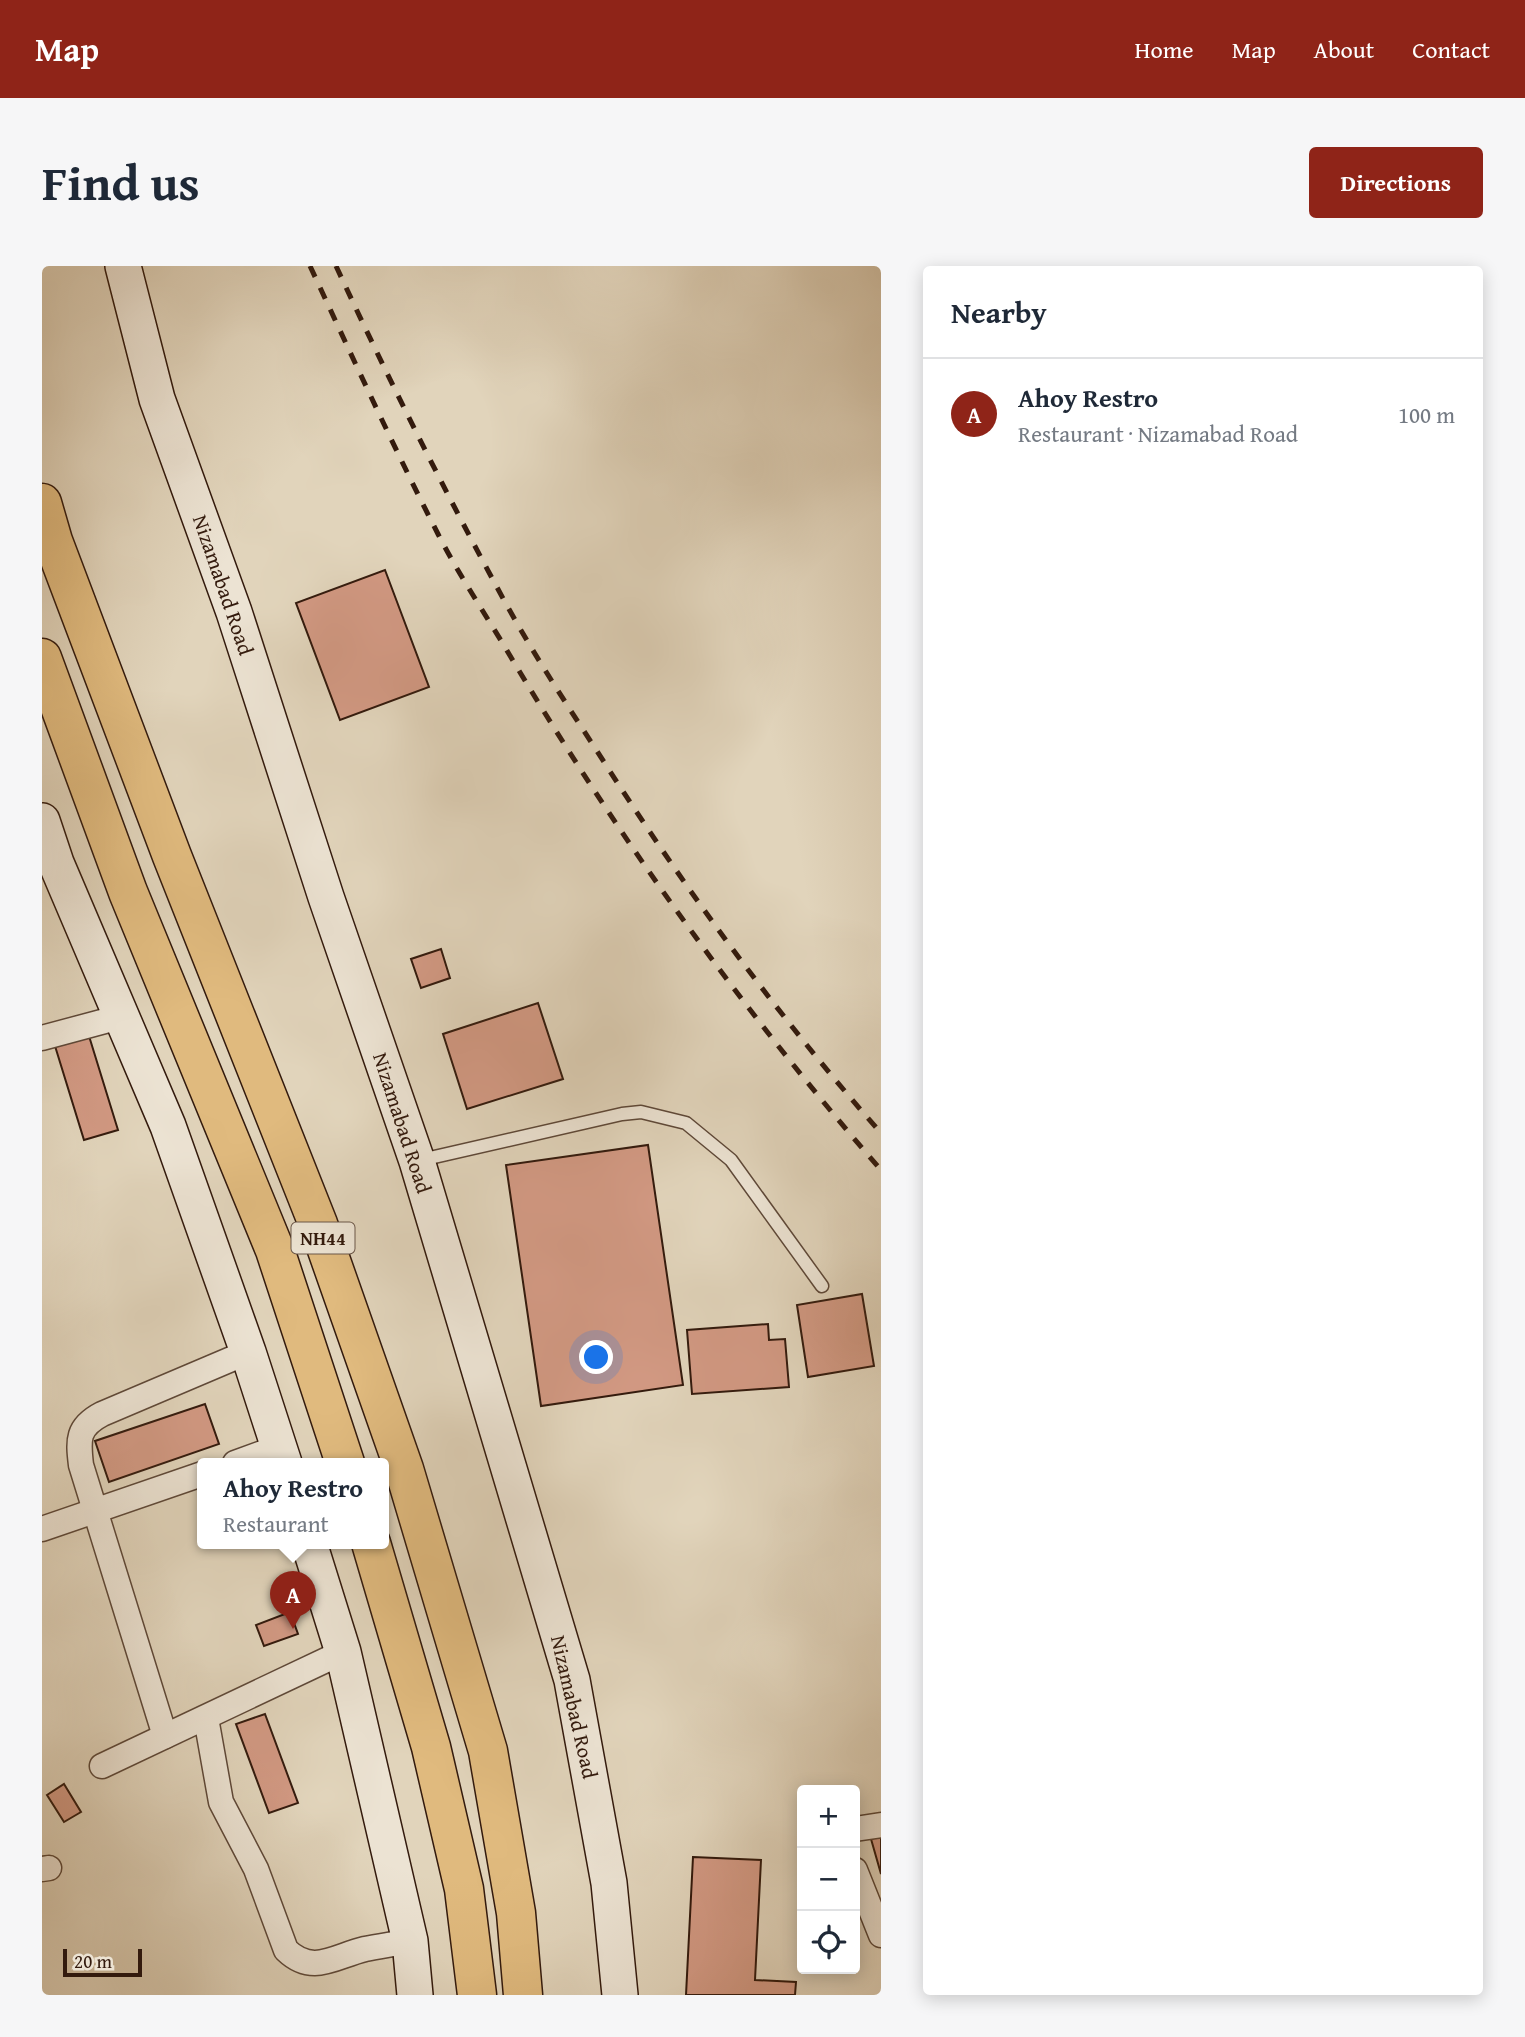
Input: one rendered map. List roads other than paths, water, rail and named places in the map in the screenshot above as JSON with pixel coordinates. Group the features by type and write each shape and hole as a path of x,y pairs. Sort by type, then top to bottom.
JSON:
{"highway":[{"name":"NH44","path":"42,503 53,541 172,856 318,1224 404,1469 488,1751 516,1913 523,1995"},
{"name":"NH44","path":"42,658 128,892 275,1250 343,1458"},
{"path":"373,1549 431,1747 464,1889 477,1995"}],"main road":[{"name":"Nizamabad Road","path":"122,266 157,399 234,612 326,897 417,1161 572,1680 609,1883 620,1995"},
{"path":"42,821 49,865 168,1126 248,1352 281,1455"},
{"path":"311,1549 343,1652 410,1941 415,1995"}],"street":[{"path":"42,1038 120,1017"},
{"path":"165,1736 81,1465 81,1432 89,1420 248,1352"},
{"path":"264,1458 281,1455"},
{"path":"42,1529 197,1476"},
{"path":"102,1766 343,1652"},
{"path":"206,1718 222,1802 256,1869 286,1950 295,1959 309,1964 410,1941"},
{"path":"860,1828 881,1825"},
{"path":"860,1882 881,1935"}],"lane":[{"path":"417,1161 622,1114 641,1112 686,1123 731,1160 822,1286"}],"railway":[{"path":"310,266 438,534 553,726 685,923 780,1049 881,1170"},
{"path":"336,266 461,519 516,621 550,677 629,801 732,948 804,1042 881,1133"}],"place":[{"name":"Ahoy Restro","path":"293,1629"}]}
